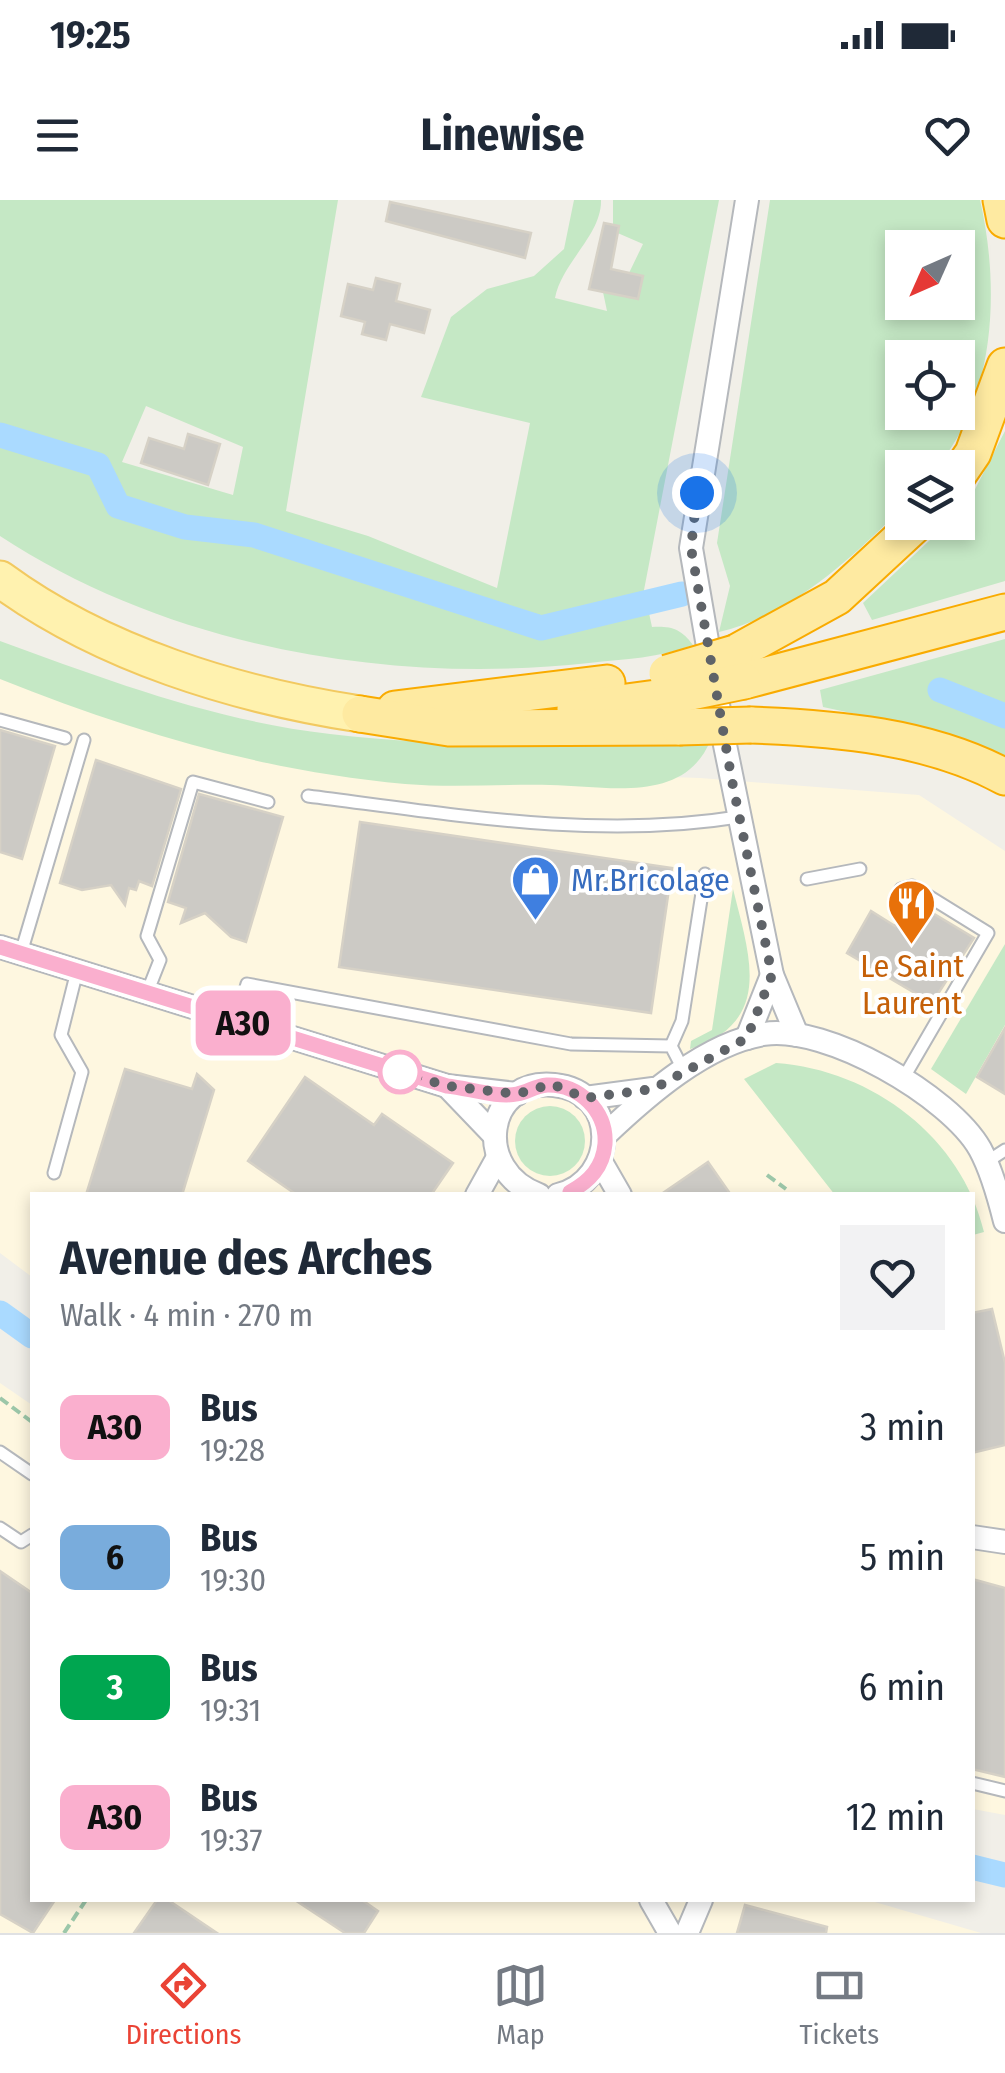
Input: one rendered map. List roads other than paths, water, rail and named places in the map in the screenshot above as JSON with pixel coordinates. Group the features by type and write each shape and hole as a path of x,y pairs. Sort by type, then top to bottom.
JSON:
{"highway":[{"path":"1001,200 1005,220"},
{"path":"973,450 1005,366"},
{"path":"360,714 448,728 672,699 739,667 837,597 899,540"},
{"path":"739,667 1005,612"},
{"path":"360,714 578,689 672,699 751,725 877,736 940,751 1005,777"}],"main road":[{"path":"0,579 110,641 177,668 318,708 360,714"}],"street":[{"path":"746,200 691,548 738,817 772,975 797,1035"},
{"path":"10,950 447,1086 517,1094 552,1084 585,1098 595,1108 605,1135 601,1162 583,1185 571,1192"},
{"path":"747,1038 772,975"},
{"path":"605,1135 653,1089 747,1038 767,1033 797,1035 831,1044 903,1079 951,1115 979,1148 995,1156 1005,1221"},
{"path":"447,1086 495,1147 503,1171 521,1192"},
{"path":"585,1098 653,1089"},
{"path":"478,1192 495,1147 498,1119 517,1094"},
{"path":"601,1162 618,1192"},
{"path":"975,1537 1005,1542"},
{"path":"652,1902 670,1933"},
{"path":"687,1933 700,1902"}],"lane":[{"path":"0,720 64,738"},
{"path":"10,950 84,740"},
{"path":"148,993 160,960 147,936 194,782 268,802"},
{"path":"308,796 492,820 672,828 738,817"},
{"path":"806,879 860,870"},
{"path":"684,1071 672,1046 682,1021 705,874"},
{"path":"901,889 912,886 988,933 903,1079"},
{"path":"54,1174 82,1072 61,1035 77,971"},
{"path":"236,1020 247,984 570,1044 672,1046"},
{"path":"0,1452 30,1473"},
{"path":"0,1528 21,1542 30,1536"},
{"path":"975,1784 1005,1791"}],"waterway":[{"path":"0,435 98,465 118,506 185,527 254,535 541,628 682,594"},
{"path":"940,690 1005,716"},
{"path":"0,1313 30,1335"},
{"path":"975,1868 1005,1875"}],"place":[{"name":"Mr.Bricolage","path":"536,922"},
{"name":"Le Saint Laurent","path":"912,946"}]}
